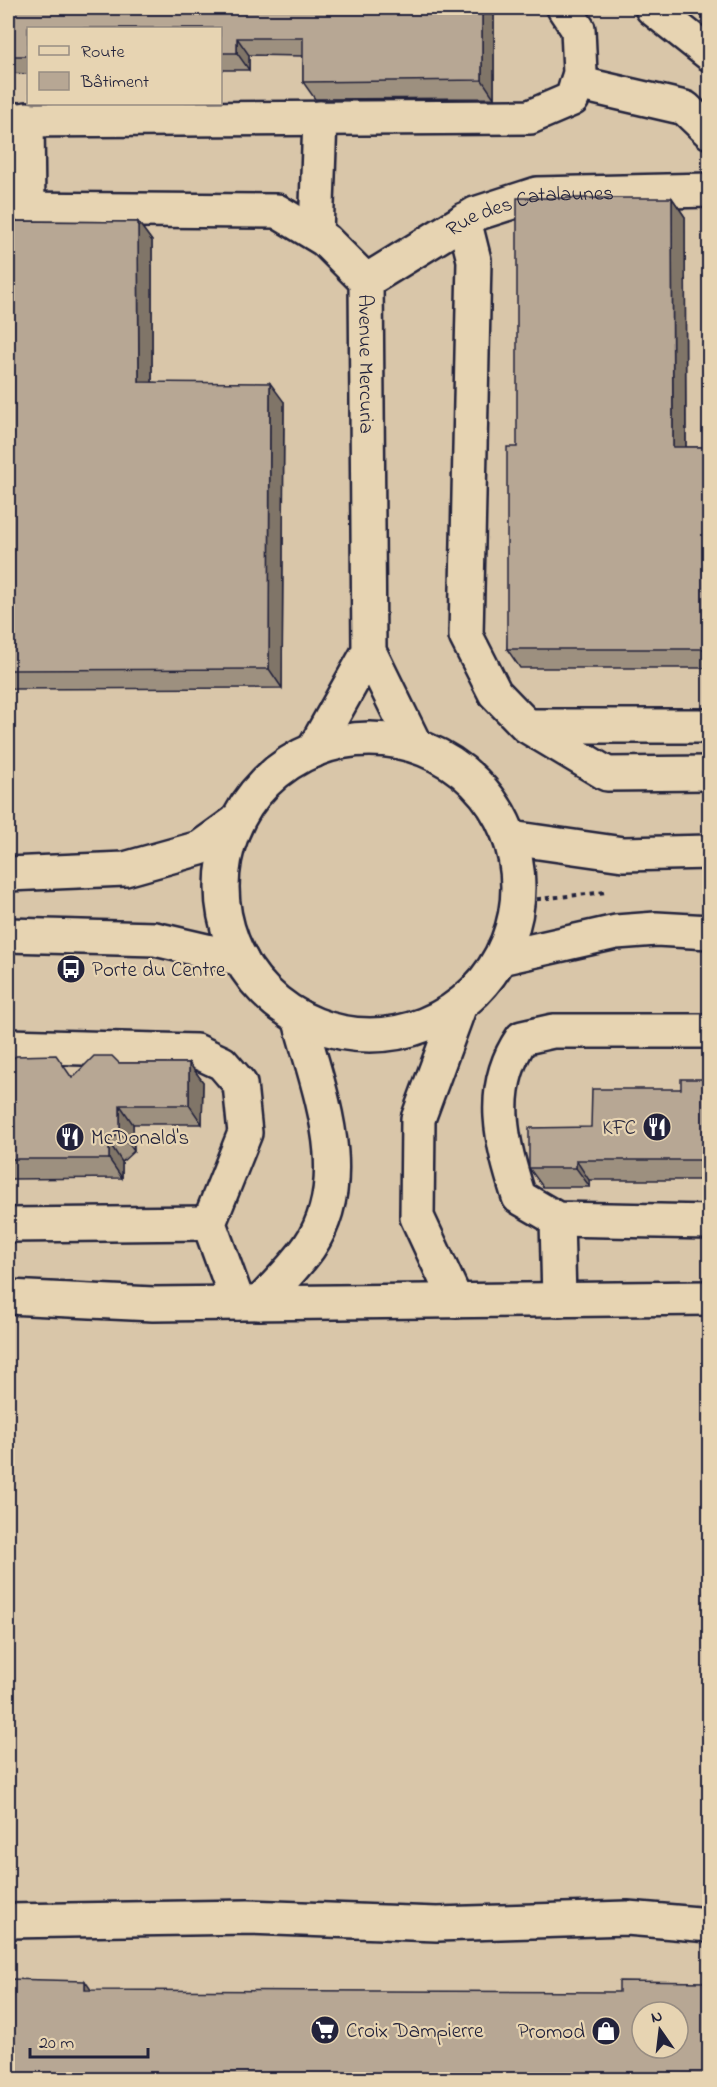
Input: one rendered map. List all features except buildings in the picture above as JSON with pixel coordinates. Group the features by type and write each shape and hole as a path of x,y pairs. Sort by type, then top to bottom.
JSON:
{"main road":[{"path":"18,209 17,119 530,117 572,99 577,83 580,73 578,29 564,8"},
{"path":"652,8 710,54"},
{"path":"577,83 685,108 710,132"},
{"path":"316,234 320,118"},
{"name":"Rue des Catalaunes","path":"366,281 475,214 537,194 710,190"},
{"name":"Avenue Mercuria","path":"18,209 278,211 325,240 366,281 369,651 415,745"},
{"path":"464,220 474,260 466,636 495,693 527,726 607,774 710,773"},
{"name":"Avenue Mercuria","path":"313,751 369,651"},
{"path":"527,726 710,726"},
{"path":"370,738 415,745 456,765 473,781 489,797 511,838 518,869 519,901 513,930 501,958 476,991 460,1005 423,1026 381,1035 339,1032 299,1017 266,993 241,960 229,933 223,906 222,877 226,849 236,822 259,788 291,761 329,744 370,738"},
{"path":"8,874 125,868 200,848 236,822"},
{"path":"511,838 623,854 710,852"},
{"path":"501,958 616,932 656,929 710,932"},
{"path":"8,935 155,939 241,960"},
{"path":"456,1301 417,1217 418,1119 460,1005"},
{"path":"249,1303 308,1247 325,1217 331,1183 332,1158 326,1116 299,1017"},
{"path":"710,1030 553,1031 522,1038 510,1056 501,1089 503,1144 519,1197 557,1219 710,1222"},
{"path":"8,1046 196,1051 222,1063 240,1084 245,1133 209,1223 249,1303"},
{"path":"557,1219 559,1300"},
{"path":"8,1225 209,1223"},
{"path":"8,1297 153,1304 710,1298"},
{"path":"8,1921 248,1917 448,1924 627,1918 710,1924"}],"shaded area":[{"path":"8,8 709,8 709,2079 8,2080"}],"place":[{"name":"Porte du Centre","path":"71,969"},
{"name":"KFC","path":"657,1127"},
{"name":"McDonald's","path":"70,1137"},
{"name":"Croix Dampierre","path":"325,2030"},
{"name":"Promod","path":"606,2031"}]}
